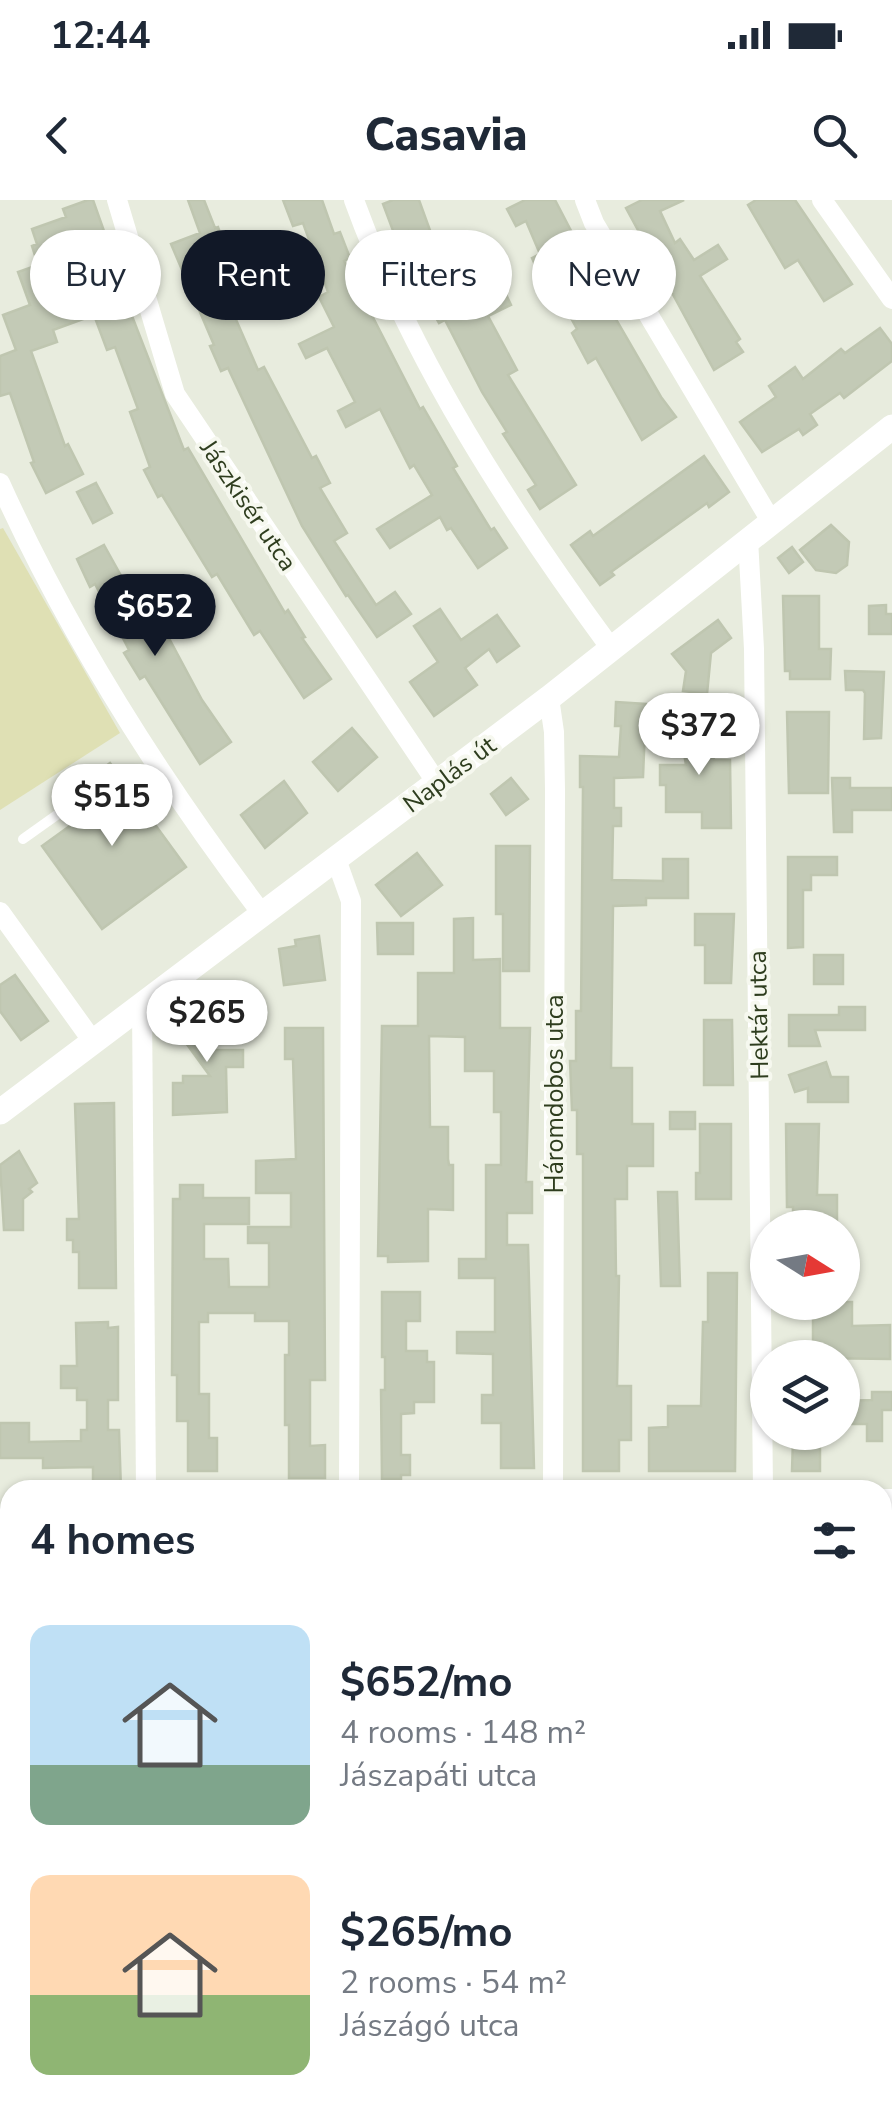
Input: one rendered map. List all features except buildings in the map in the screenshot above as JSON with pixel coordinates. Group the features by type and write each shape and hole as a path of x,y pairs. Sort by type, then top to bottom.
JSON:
{"street":[{"name":"Jászkisér utca","path":"118,200 175,394 438,783"},
{"path":"354,200 436,379 518,516 610,647"},
{"path":"585,200 594,223 771,521"},
{"path":"822,200 892,299"},
{"name":"Naplás út","path":"0,1112 549,698 892,427"},
{"path":"0,483 21,530 132,727 263,915"},
{"name":"Hektár utca","path":"748,540 754,649 763,1480"},
{"name":"Háromdobos utca","path":"549,698 555,790 553,1480"},
{"path":"336,859 351,901 349,1480"},
{"path":"0,912 94,1043"},
{"path":"142,1006 146,1480"}],"lane":[{"path":"24,840 68,807"}],"green space":[{"path":"3,528 120,733 0,810 0,529"}]}
